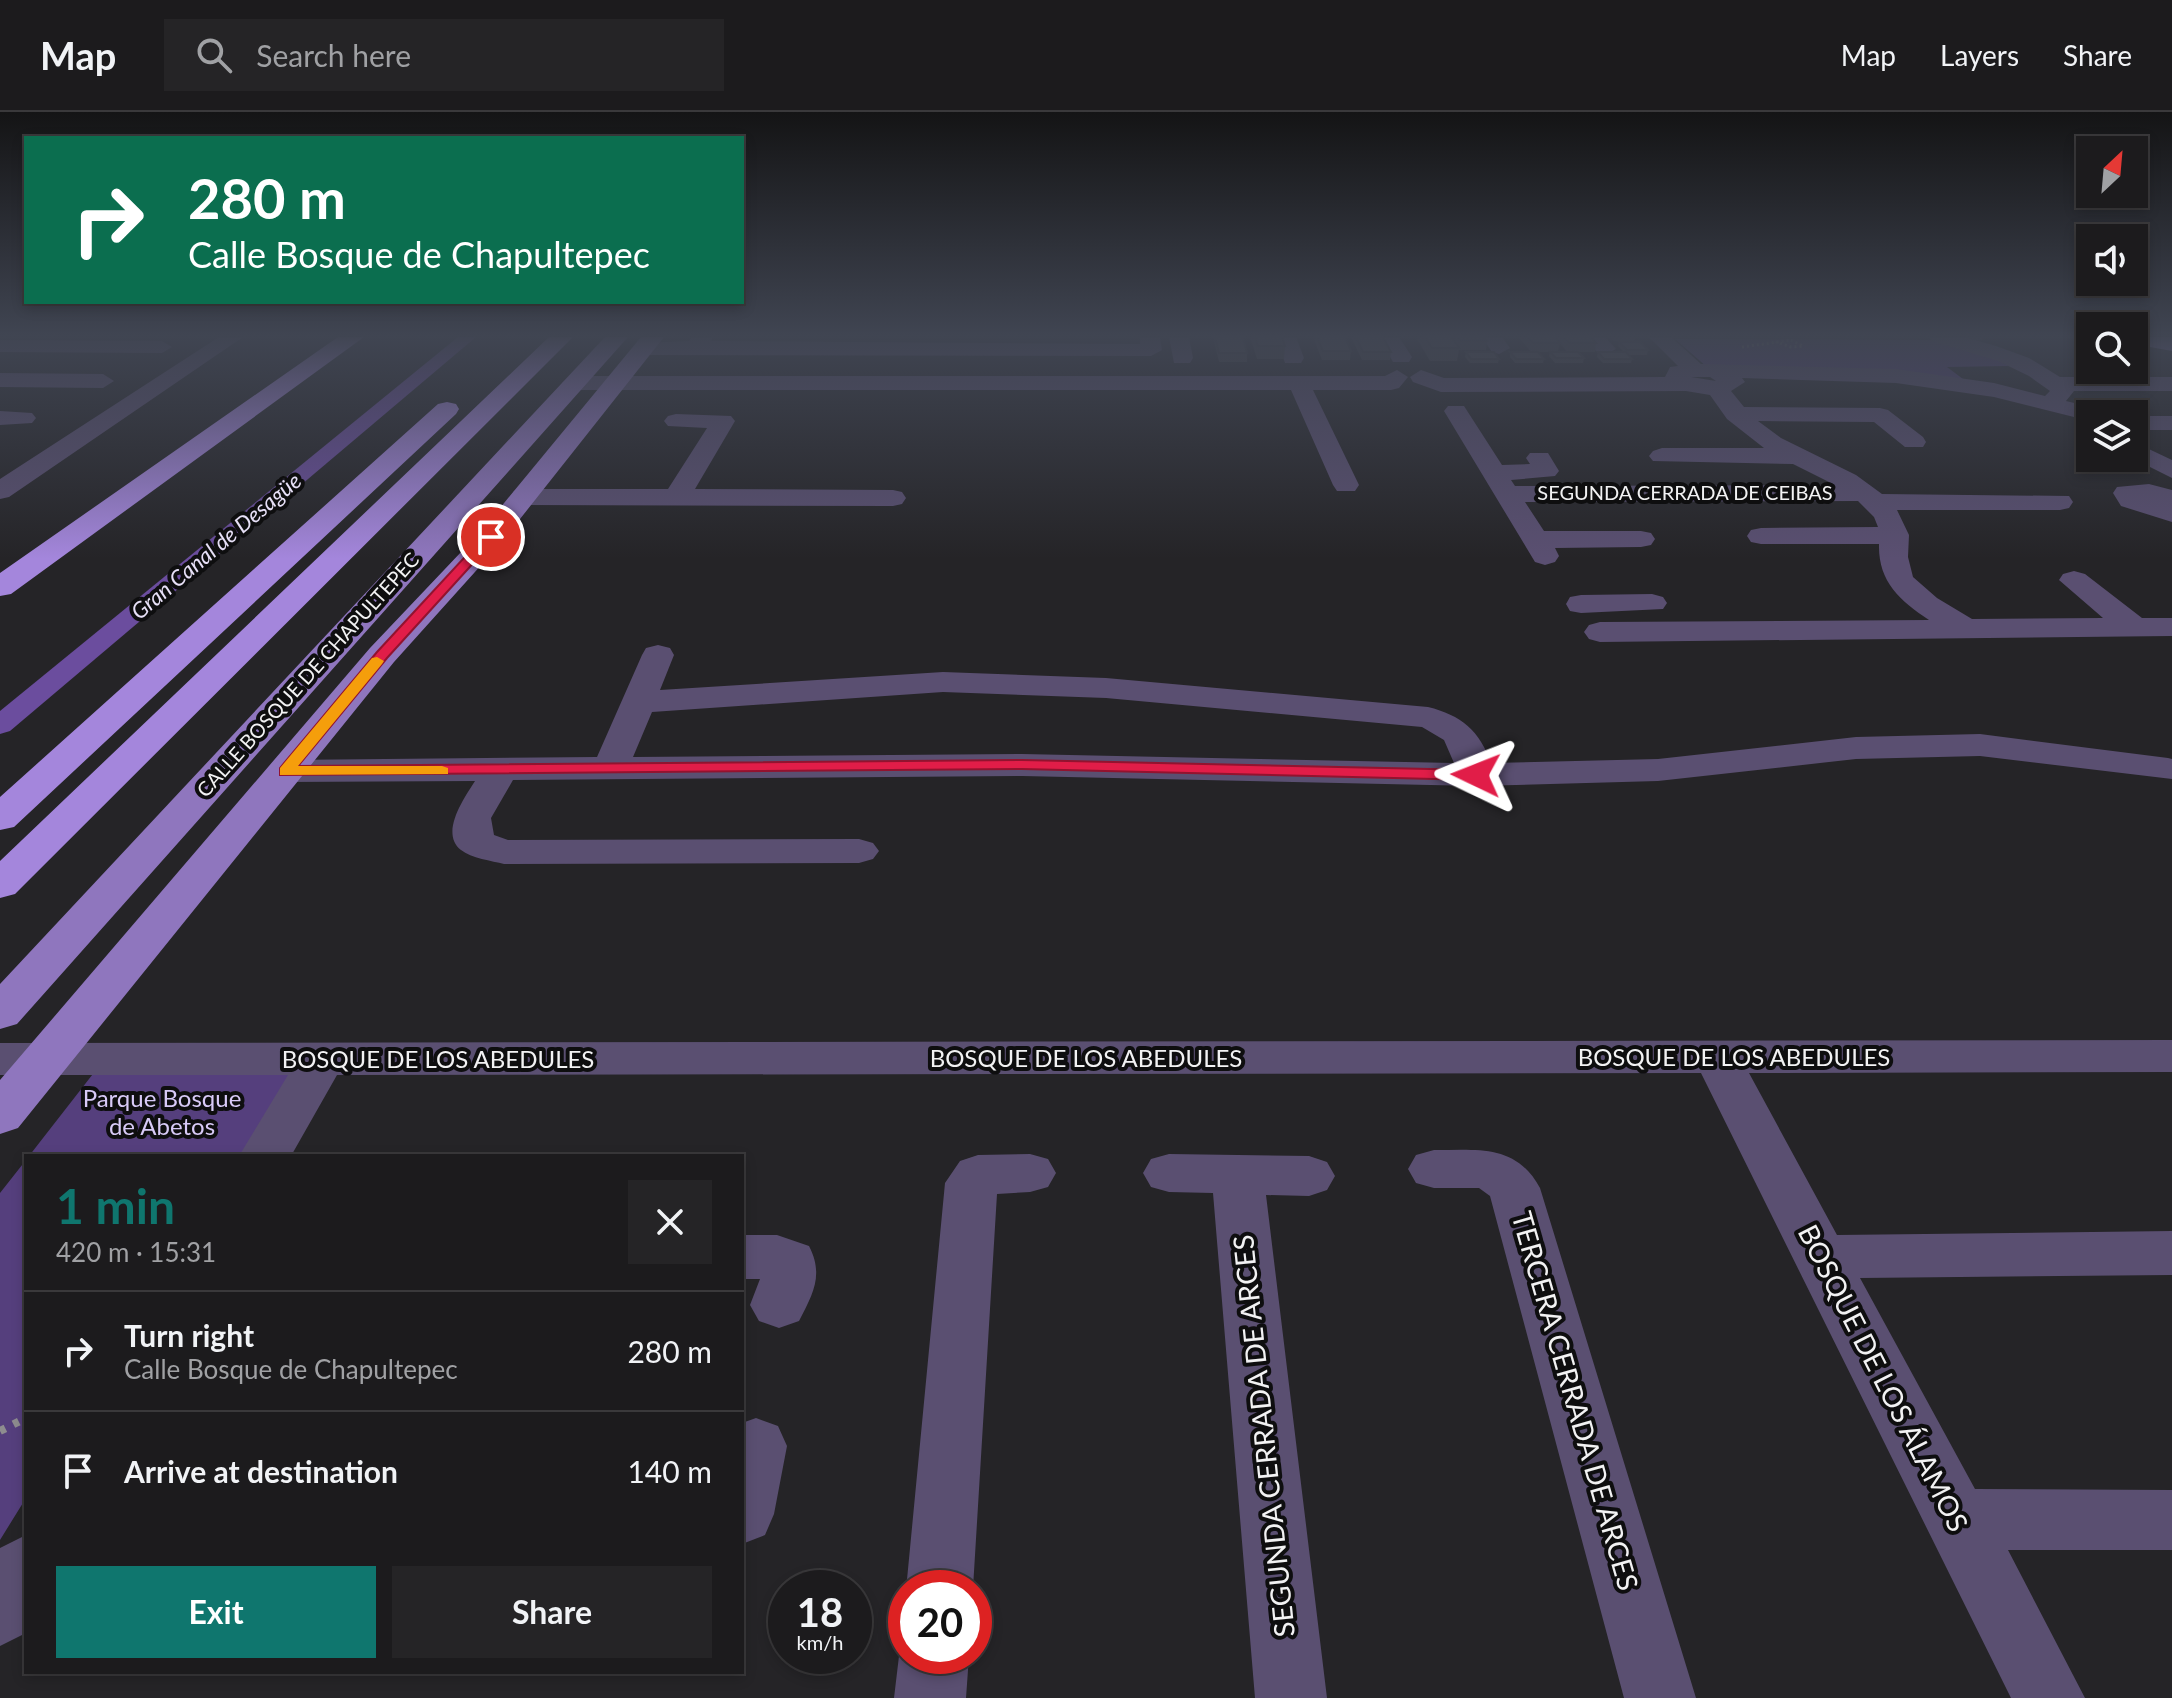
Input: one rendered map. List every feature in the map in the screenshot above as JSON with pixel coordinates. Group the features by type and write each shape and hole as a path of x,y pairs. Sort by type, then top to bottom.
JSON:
{"highway":[{"path":"0,559 217,411"},
{"path":"0,587 248,411"},
{"path":"0,818 444,411"},
{"path":"0,885 486,411"}],"main road":[{"name":"CALLE BOSQUE DE CHAPULTEPEC","path":"0,1013 567,411"},
{"name":"CALLE BOSQUE DE CHAPULTEPEC","path":"0,1115 22,1060 285,771 382,655 491,537 523,497 577,411"}],"street":[{"path":"0,491 121,411"},
{"path":"1312,411 1346,485"},
{"path":"1456,411 1520,516"},
{"path":"1734,411 1770,442 1863,492 1892,524 1896,574 1918,599 1966,629"},
{"path":"2026,411 2076,427"},
{"path":"1735,414 1885,416 1914,442"},
{"path":"1832,414 1866,443"},
{"path":"676,421 723,421 677,497"},
{"path":"1708,432 1733,456"},
{"path":"2148,432 2171,446"},
{"path":"2148,435 2171,446"},
{"path":"2148,447 2171,446"},
{"path":"1668,449 1733,456 1799,456"},
{"path":"1520,516 1546,471 1539,458"},
{"path":"1863,492 2031,481"},
{"path":"1863,492 1974,502 2060,502"},
{"name":"SEGUNDA CERRADA DE CEIBAS","path":"1520,516 1863,492"},
{"path":"2172,499 2149,492 2126,493 2130,500 2172,514"},
{"path":"523,497 893,498"},
{"path":"1974,502 2009,531"},
{"path":"1520,516 1633,528"},
{"path":"1761,536 1895,535"},
{"path":"2074,580 2134,627"},
{"path":"1581,604 1749,603 1761,606 1781,631"},
{"path":"1600,632 2172,627"},
{"path":"610,769 658,655"},
{"path":"640,702 943,682 1106,688 1428,717 1448,724 1465,738 1476,775"},
{"path":"285,771 1022,765 1476,775 1658,770 1856,748 1980,745 2168,769"},
{"path":"500,770 472,818 475,842 504,852 859,851"},
{"name":"BOSQUE DE LOS ABEDULES","path":"22,1060 2172,1056"},
{"name":"BOSQUE DE LOS ÁLAMOS","path":"1717,1058 2049,1698"},
{"path":"266,1154 321,1060"},
{"name":"TERCERA CERRADA DE ARCES","path":"1434,1169 1479,1169 1500,1173 1514,1188 1660,1698"},
{"path":"940,1570 971,1183 978,1175 1030,1173"},
{"path":"1169,1173 1309,1176"},
{"name":"SEGUNDA CERRADA DE ARCES","path":"1237,1174 1291,1698"},
{"path":"1820,1257 2172,1253"},
{"path":"744,1257 777,1257 789,1262 790,1273 779,1305"},
{"path":"744,1504 756,1446"},
{"path":"1956,1519 2161,1520"},
{"path":"0,1612 24,1570"},
{"path":"930,1698 932,1674"}],"path":[{"path":"0,1431 24,1419"}],"green space":[{"name":"Parque Bosque de Abetos","path":"96,1070 294,1072 243,1154 31,1154"},
{"name":"Parque Bosque de Abetos","path":"24,1163 24,1501 0,1540 0,1193"}],"waterway":[{"name":"Gran Canal de Desagüe","path":"0,725 379,411"}],"slow traffic":[{"path":"377,661 285,771 442,771"}],"route":[{"path":"491,537 382,655 285,771 1022,765 1476,775"}]}
